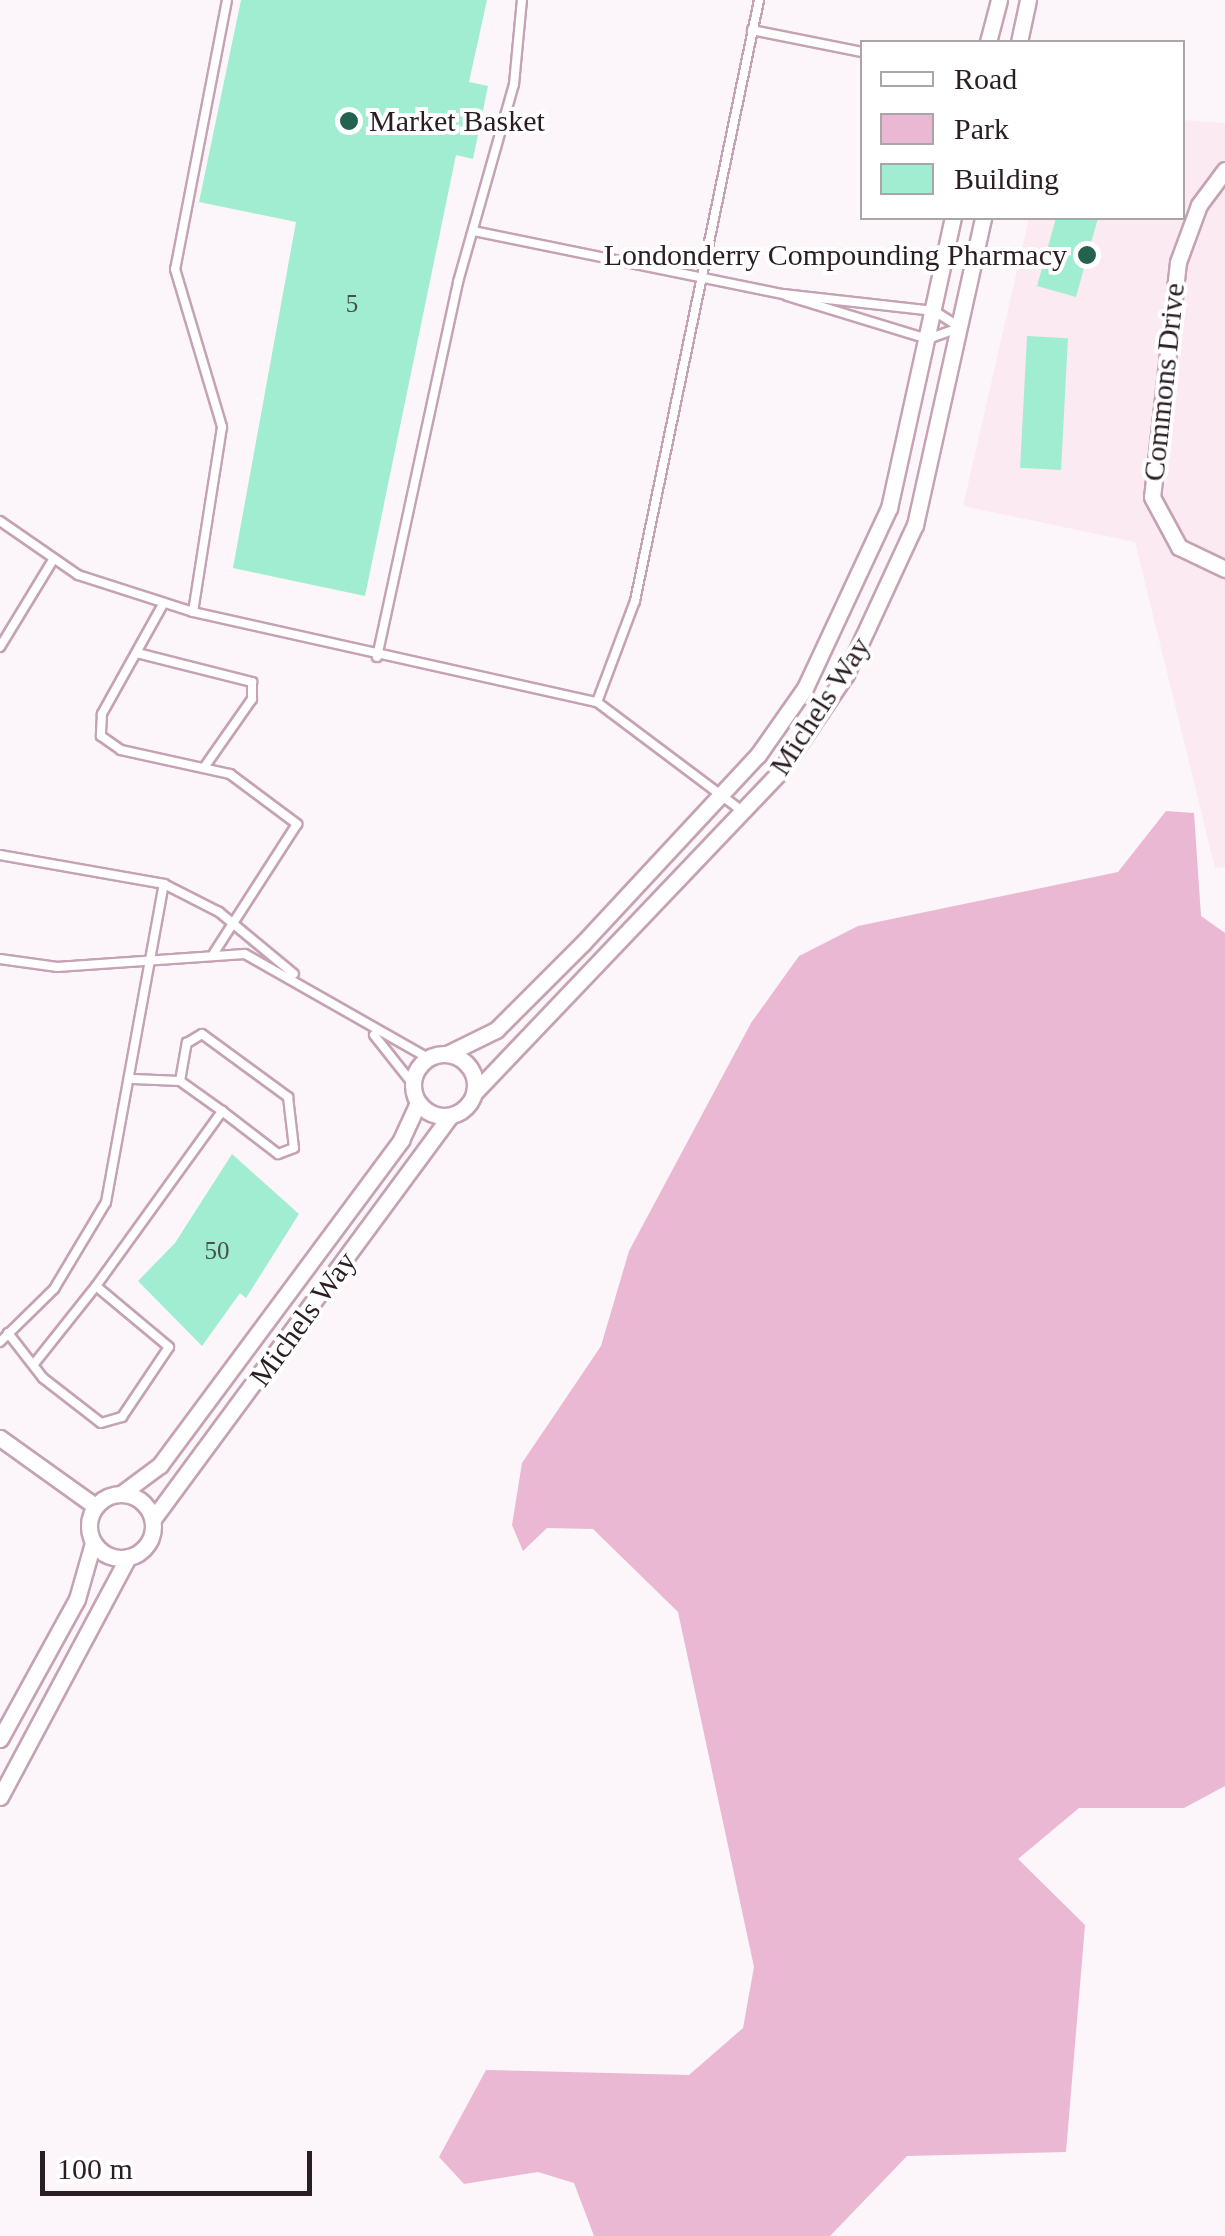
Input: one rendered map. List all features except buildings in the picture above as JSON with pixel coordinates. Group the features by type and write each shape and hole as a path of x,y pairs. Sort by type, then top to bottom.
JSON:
{"street":[{"path":"988,40 998,0"},
{"path":"1018,40 1028,0"},
{"name":"Commons Drive","path":"1225,170 1198,205 1178,262 1152,496 1178,547 1225,569"},
{"name":"Michels Way","path":"447,1054 507,1020 723,794 805,688 862,581 928,339 953,220"},
{"name":"Michels Way","path":"474,1092 743,812 825,709 886,596 923,497 982,220"},
{"path":"447,1054 472,1071 474,1092 450,1116 418,1103 412,1083 428,1058 447,1054"},
{"name":"Michels Way","path":"121,1494 160,1466 401,1140 418,1103"},
{"name":"Michels Way","path":"153,1519 450,1116"},
{"path":"0,1438 95,1506"},
{"path":"0,1797 128,1558 146,1546 153,1519 121,1494 95,1506"},
{"path":"0,1739 76,1599 93,1542 95,1506"},
{"path":"93,1542 128,1558"}],"lane":[{"path":"193,612 222,427 175,269 227,0"},
{"path":"377,657 472,231 514,84 522,0"},
{"path":"597,702 636,601 759,0"},
{"path":"752,30 860,52"},
{"path":"472,231 784,294 934,312 960,327"},
{"path":"784,294 813,310 928,339 960,327"},
{"path":"0,521 53,560 162,606 377,657 597,702 743,812"},
{"path":"0,647 53,560"},
{"path":"162,606 102,714 101,736 120,750 205,766 296,824 214,953"},
{"path":"137,652 252,682 252,699 205,766"},
{"path":"0,855 164,884 233,922 309,987 372,1032 428,1058"},
{"path":"0,1342 54,1288 106,1202 133,1078 143,963 164,884"},
{"path":"0,959 143,963 214,953 262,960 309,987"},
{"path":"372,1032 412,1083"},
{"path":"133,1078 180,1081 278,1154 294,1148 288,1097 202,1034 188,1043 180,1081"},
{"path":"34,1364 96,1286 222,1111"},
{"path":"8,1333 34,1364 101,1423 122,1417 169,1347 96,1286"}],"shaded area":[{"path":"1185,120 1225,123 1225,867 1215,868 1135,542 963,506 1029,220 1185,220"}],"green space":[{"path":"1166,811 1194,813 1201,916 1225,933 1225,1786 1184,1808 1079,1808 1018,1859 1085,1925 1066,2152 907,2156 830,2236 594,2236 574,2183 538,2172 464,2184 439,2157 486,2070 689,2075 743,2028 754,1967 678,1612 593,1529 547,1528 523,1551 512,1525 522,1463 601,1346 629,1251 751,1023 799,956 858,926 1118,872"}],"place":[{"name":"Market Basket","path":"349,121"},
{"name":"Londonderry Compounding Pharmacy","path":"1087,255"}]}
